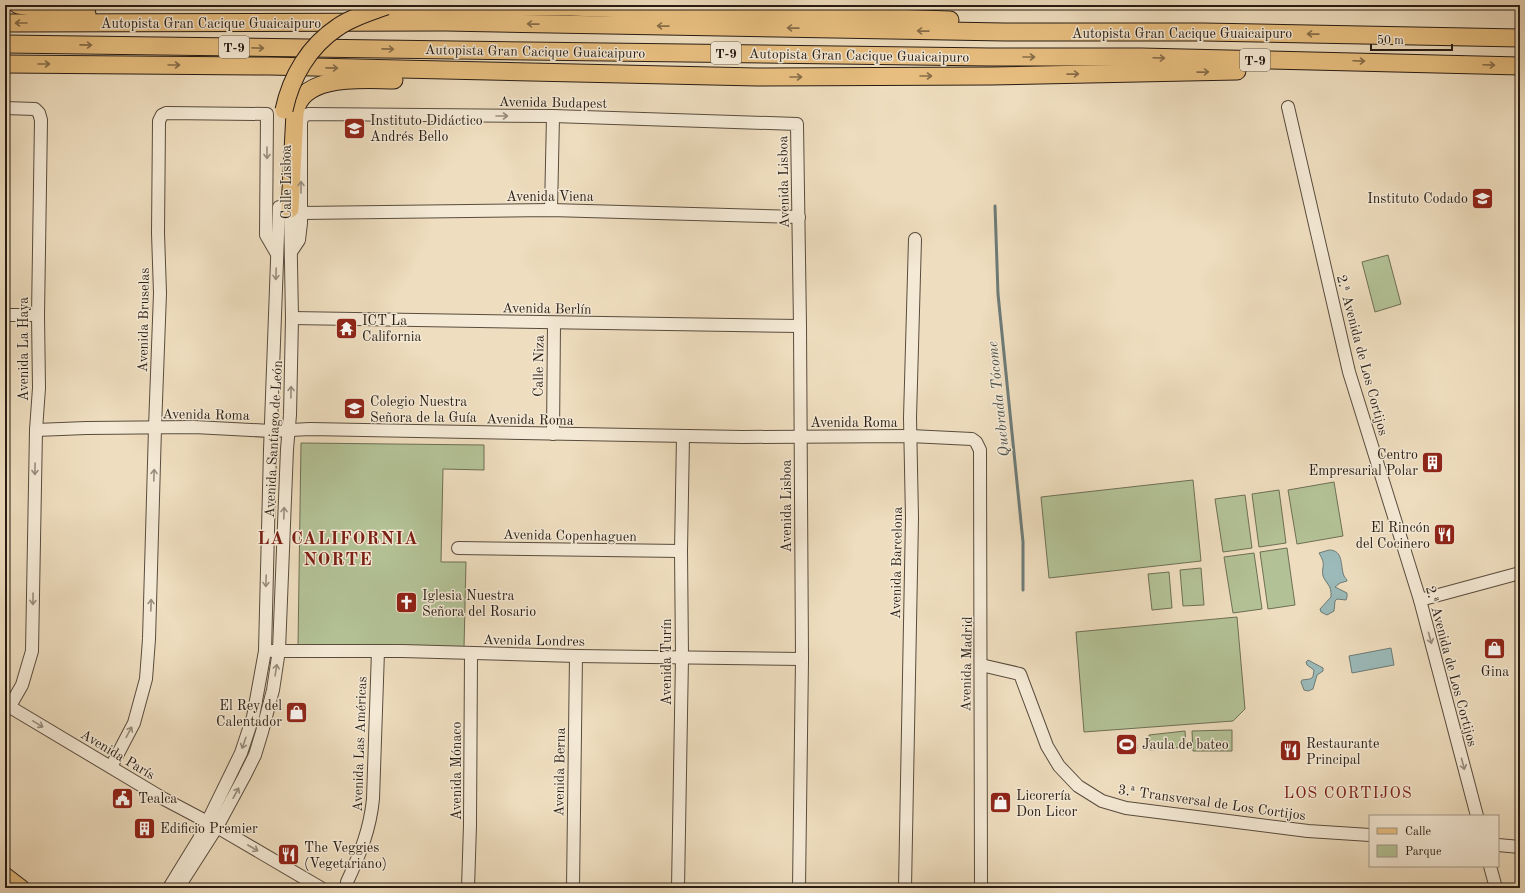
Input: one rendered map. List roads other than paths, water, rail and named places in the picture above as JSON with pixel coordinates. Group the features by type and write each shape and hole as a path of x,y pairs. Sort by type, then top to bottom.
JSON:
{"highway":[{"path":"18,5 158,23"},
{"path":"290,210 284,110 287,94 302,64 322,40 338,27 357,17 386,6 570,7 927,19 980,22 1004,32"},
{"name":"Autopista Gran Cacique Guaicaipuro","path":"5,23 445,22 1004,32 1204,32 1520,38"},
{"name":"Autopista Gran Cacique Guaicaipuro","path":"5,44 1327,60 1520,66"},
{"path":"5,64 254,66 757,77 992,76 1236,71 1327,60"},
{"path":"290,210 296,105 305,94 312,89 329,82 343,80 575,79 667,81 757,77"}],"main road":[{"path":"5,876 22,888"}],"street":[{"name":"2.ª Avenida de Los Cortijos","path":"1288,107 1349,372 1420,600 1477,815"},
{"name":"Avenida La Haya","path":"5,108 35,109 39,113 41,120 38,314 39,388 36,430 32,651 22,685 7,705"},
{"name":"Avenida Bruselas","path":"110,767 134,722 146,679 150,612 154,428 160,293 158,233 159,121 162,115 166,113 267,114 266,235 277,254"},
{"name":"Calle Lisboa","path":"290,210 300,122 303,116 309,114"},
{"name":"Avenida Budapest","path":"309,114 553,116 797,124"},
{"path":"551,210 553,116"},
{"name":"Avenida Lisboa","path":"797,124 802,659 799,888"},
{"name":"Avenida Viena","path":"290,210 551,210 799,216"},
{"name":"Avenida Santiago de León","path":"178,888 212,824 255,755 268,713 279,650 289,430 292,318 290,210"},
{"name":"Avenida Santiago de León","path":"169,888 198,839 212,824 247,735 256,702 265,651 277,254 290,210"},
{"name":"Avenida Barcelona","path":"905,888 912,518 910,436 915,239"},
{"path":"5,315 38,314"},
{"name":"Avenida Berlín","path":"292,318 800,326"},
{"name":"Calle Niza","path":"553,434 554,323"},
{"name":"Avenida Roma","path":"36,430 194,427 271,430 683,436 910,436 972,439 976,442"},
{"name":"Avenida Turín","path":"678,888 682,657 681,551 683,436"},
{"name":"Avenida Madrid","path":"976,442 980,450 981,888"},
{"name":"Avenida Copenhaguen","path":"458,548 681,551"},
{"path":"1420,600 1520,573"},
{"name":"Avenida Londres","path":"265,651 378,651 576,656 802,659"},
{"name":"Avenida Las Américas","path":"346,882 366,840 372,817 378,651"},
{"name":"Avenida Mónaco","path":"468,888 471,654"},
{"name":"Avenida Berna","path":"573,888 576,656"},
{"name":"3.ª Transversal de Los Cortijos","path":"981,665 1020,674 1047,746 1070,779 1078,786 1102,801 1126,808 1308,831 1369,835"},
{"name":"Avenida París","path":"7,705 164,799 212,824 321,888"},
{"path":"1499,845 1520,847"},
{"path":"1499,851 1520,852"},
{"path":"1490,867 1496,888"}],"water":[{"path":"1329,550 1337,553 1341,559 1344,576 1347,581 1340,583 1335,587 1347,593 1347,597 1346,600 1337,599 1335,601 1334,611 1327,615 1321,612 1320,609 1331,597 1331,593 1330,587 1323,576 1323,563 1319,553"},
{"path":"1391,648 1394,665 1352,673 1349,656"},
{"path":"1308,660 1323,668 1323,671 1317,675 1313,689 1308,691 1304,690 1301,682 1302,680 1313,677 1314,670 1307,665 1306,662"}],"waterway":[{"name":"Quebrada Tócome","path":"995,206 998,294 1023,542 1023,590"}],"place":[{"name":"Instituto Didáctico Andrés Bello","path":"354,128"},
{"name":"Instituto Codado","path":"1483,198"},
{"name":"ICT La California","path":"346,328"},
{"name":"Colegio Nuestra Señora de la Guía","path":"355,409"},
{"name":"Centro Empresarial Polar","path":"1433,462"},
{"name":"El Rincón del Cocinero","path":"1445,535"},
{"name":"Iglesia Nuestra Señora del Rosario","path":"407,603"},
{"name":"Gina","path":"1495,649"},
{"name":"El Rey del Calentador","path":"297,713"},
{"name":"Jaula de bateo","path":"1127,744"},
{"name":"Restaurante Principal","path":"1290,751"},
{"name":"Tealca","path":"123,798"},
{"name":"Licorería Don Licor","path":"1001,803"},
{"name":"Edificio Premier","path":"144,828"},
{"name":"The Veggies (Vegetariano)","path":"289,855"}],"district":[{"name":"LA CALIFORNIA NORTE","path":"338,548"},
{"name":"LOS CORTIJOS","path":"1348,792"}]}
